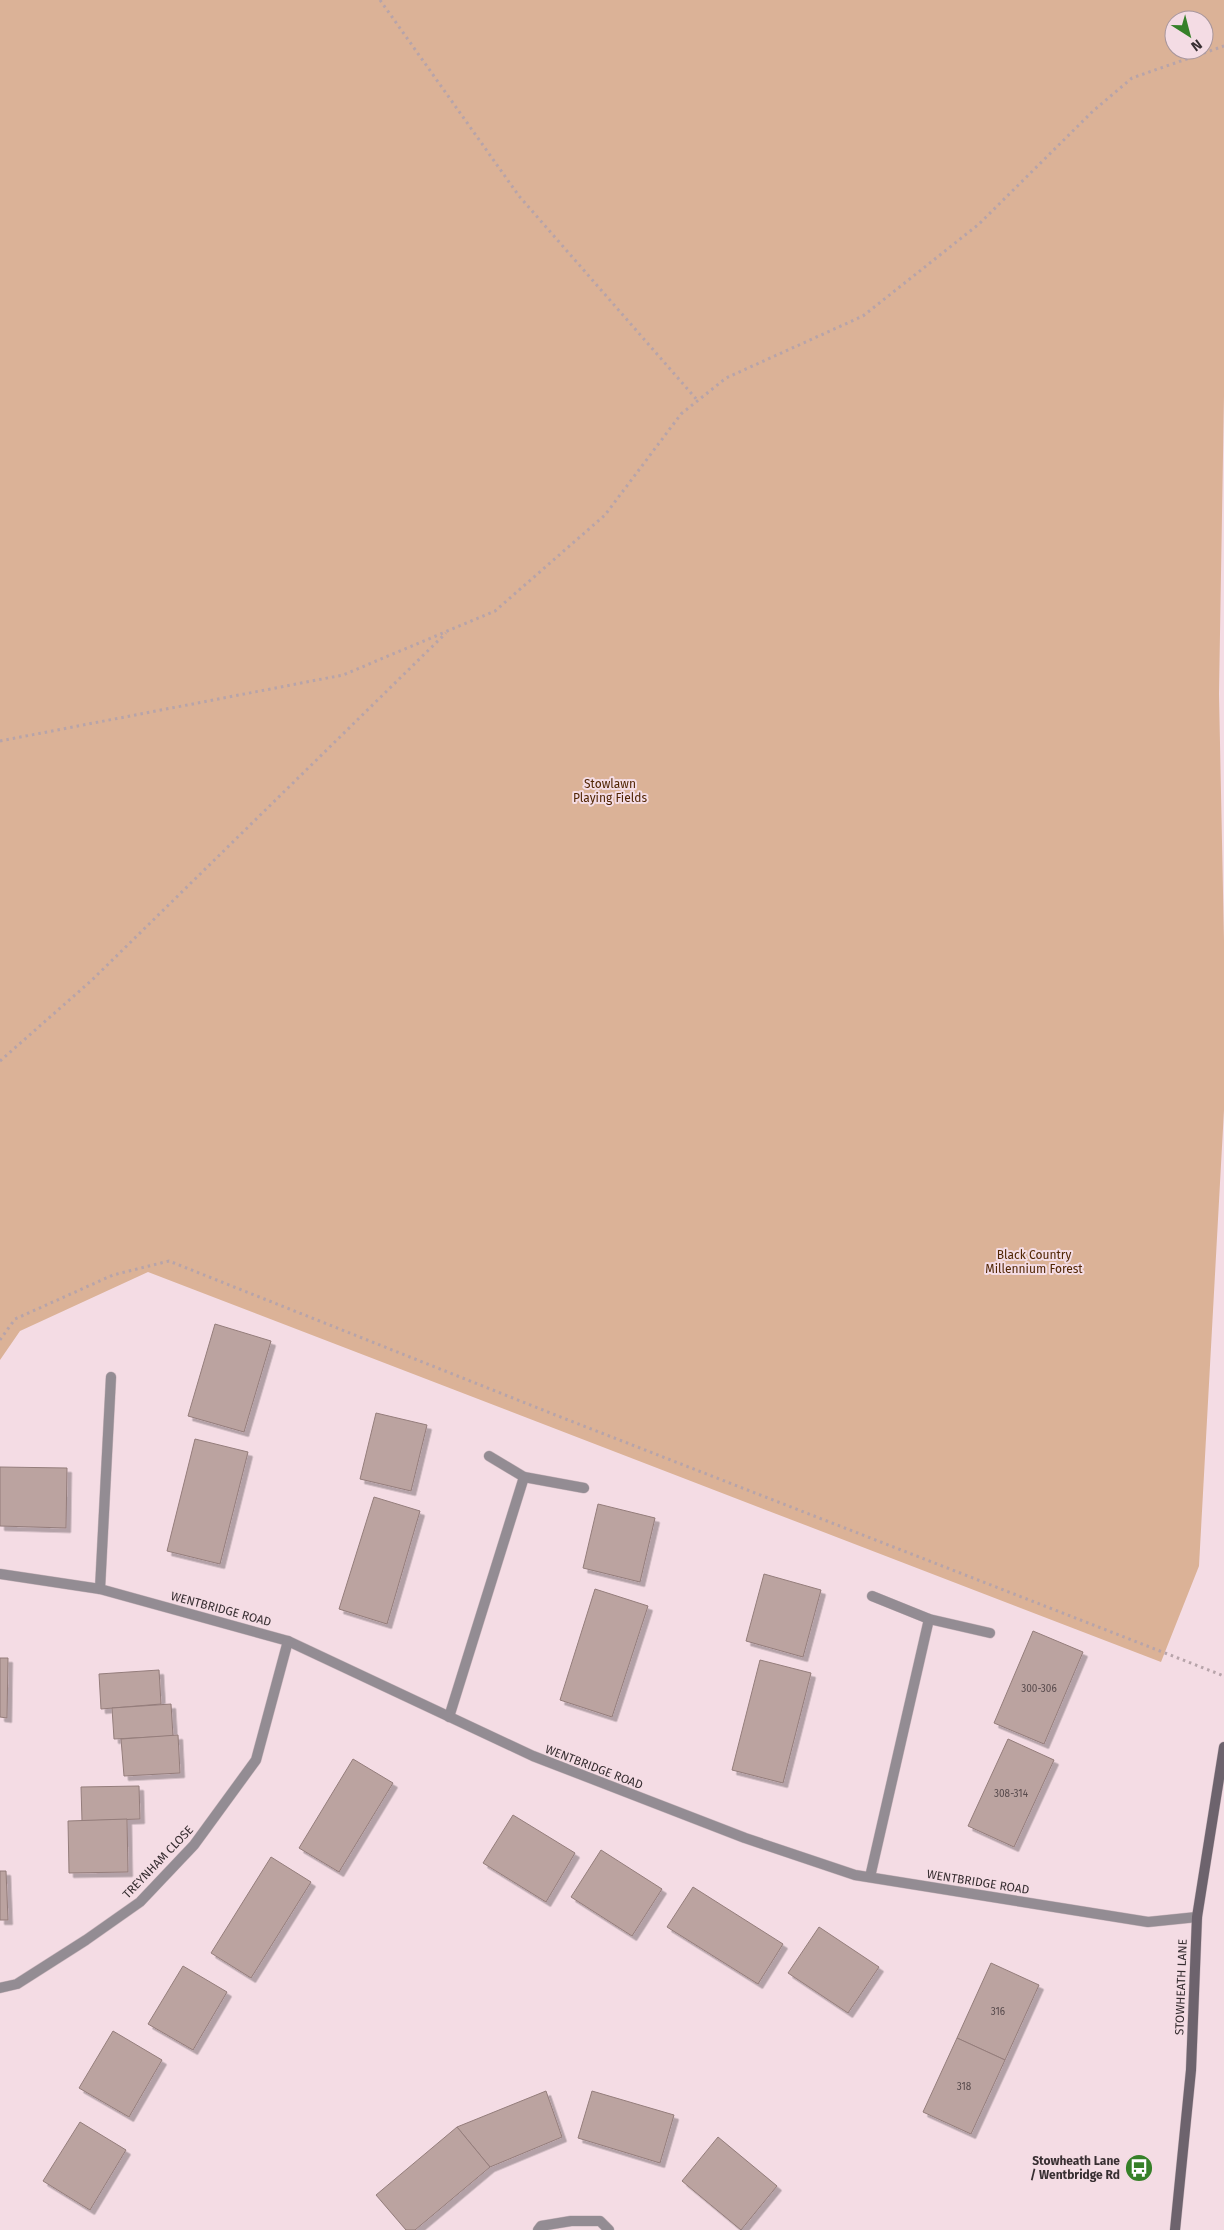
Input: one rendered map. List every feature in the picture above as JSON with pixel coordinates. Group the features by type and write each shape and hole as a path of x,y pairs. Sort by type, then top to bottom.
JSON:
{"street":[{"path":"100,1589 111,1377"},
{"path":"489,1456 524,1477 584,1488"},
{"path":"449,1717 524,1477"},
{"name":"WENTBRIDGE ROAD","path":"0,1574 100,1589 288,1641 533,1756 745,1838 855,1875 1148,1922 1197,1917"},
{"path":"872,1596 929,1619 990,1634"},
{"path":"870,1877 929,1619"},
{"name":"TREYNHAM CLOSE","path":"0,1988 17,1984 86,1940 140,1902 194,1845 256,1760 288,1641"},
{"name":"STOWHEATH LANE","path":"1175,2230 1191,2070 1197,1917 1224,1747"},
{"path":"538,2230 541,2226 572,2221 600,2221 609,2230"}],"path":[{"path":"380,0 519,196 698,401"},
{"path":"0,741 343,675 495,611 605,515 682,414 726,378 863,316 979,224 1093,110 1132,78 1224,46"},
{"path":"0,1061 92,980 448,630"},
{"path":"0,1340 15,1319 113,1275 169,1261 558,1416 1224,1676"}],"green space":[{"name":"Stowlawn Playing Fields","path":"0,0 1224,0 1224,396 1219,694 1224,940 1224,1110 1199,1566 1161,1662 148,1272 20,1331 0,1360"}],"building":[{"path":"215,1324 271,1341 244,1432 188,1416"},
{"path":"376,1413 427,1425 411,1491 360,1479"},
{"path":"195,1439 248,1452 220,1564 167,1551"},
{"path":"0,1467 67,1468 66,1528 0,1526"},
{"path":"374,1497 420,1511 387,1624 339,1609"},
{"path":"598,1504 655,1518 640,1582 583,1568"},
{"path":"764,1574 821,1590 803,1657 746,1641"},
{"path":"595,1589 648,1606 612,1717 560,1700"},
{"path":"1033,1631 1083,1652 1044,1744 994,1723"},
{"path":"0,1658 8,1658 7,1718 0,1717"},
{"path":"760,1660 811,1673 783,1783 732,1770"},
{"path":"159,1670 161,1704 101,1709 99,1674"},
{"path":"171,1704 173,1736 114,1739 112,1708"},
{"path":"178,1735 180,1773 124,1776 121,1739"},
{"path":"1008,1739 1054,1760 1014,1847 968,1826"},
{"path":"353,1759 393,1783 339,1872 299,1848"},
{"path":"139,1786 140,1819 82,1821 81,1787"},
{"path":"513,1815 575,1853 546,1902 483,1863"},
{"path":"127,1819 128,1872 69,1873 68,1821"},
{"path":"601,1850 662,1889 632,1936 571,1897"},
{"path":"271,1857 311,1882 251,1978 211,1953"},
{"path":"0,1871 6,1871 8,1920 0,1920"},
{"path":"693,1887 783,1944 758,1984 667,1927"},
{"path":"819,1927 879,1967 848,2013 788,1973"},
{"path":"991,1963 1039,1985 1005,2060 957,2038"},
{"path":"183,1966 227,1992 193,2050 148,2024"},
{"path":"113,2031 162,2060 129,2117 79,2088"},
{"path":"957,2038 1005,2060 971,2134 923,2112"},
{"path":"546,2091 562,2137 490,2167 457,2127"},
{"path":"592,2091 674,2115 660,2163 578,2138"},
{"path":"80,2122 126,2150 90,2210 43,2181"},
{"path":"457,2127 490,2167 415,2230 406,2230 376,2195"},
{"path":"718,2137 777,2186 741,2230 682,2181"}],"place":[{"name":"Stowheath Lane / Wentbridge Rd","path":"1139,2168"}],"park label":[{"name":"Black Country Millennium Forest","path":"1034,1262"}]}
